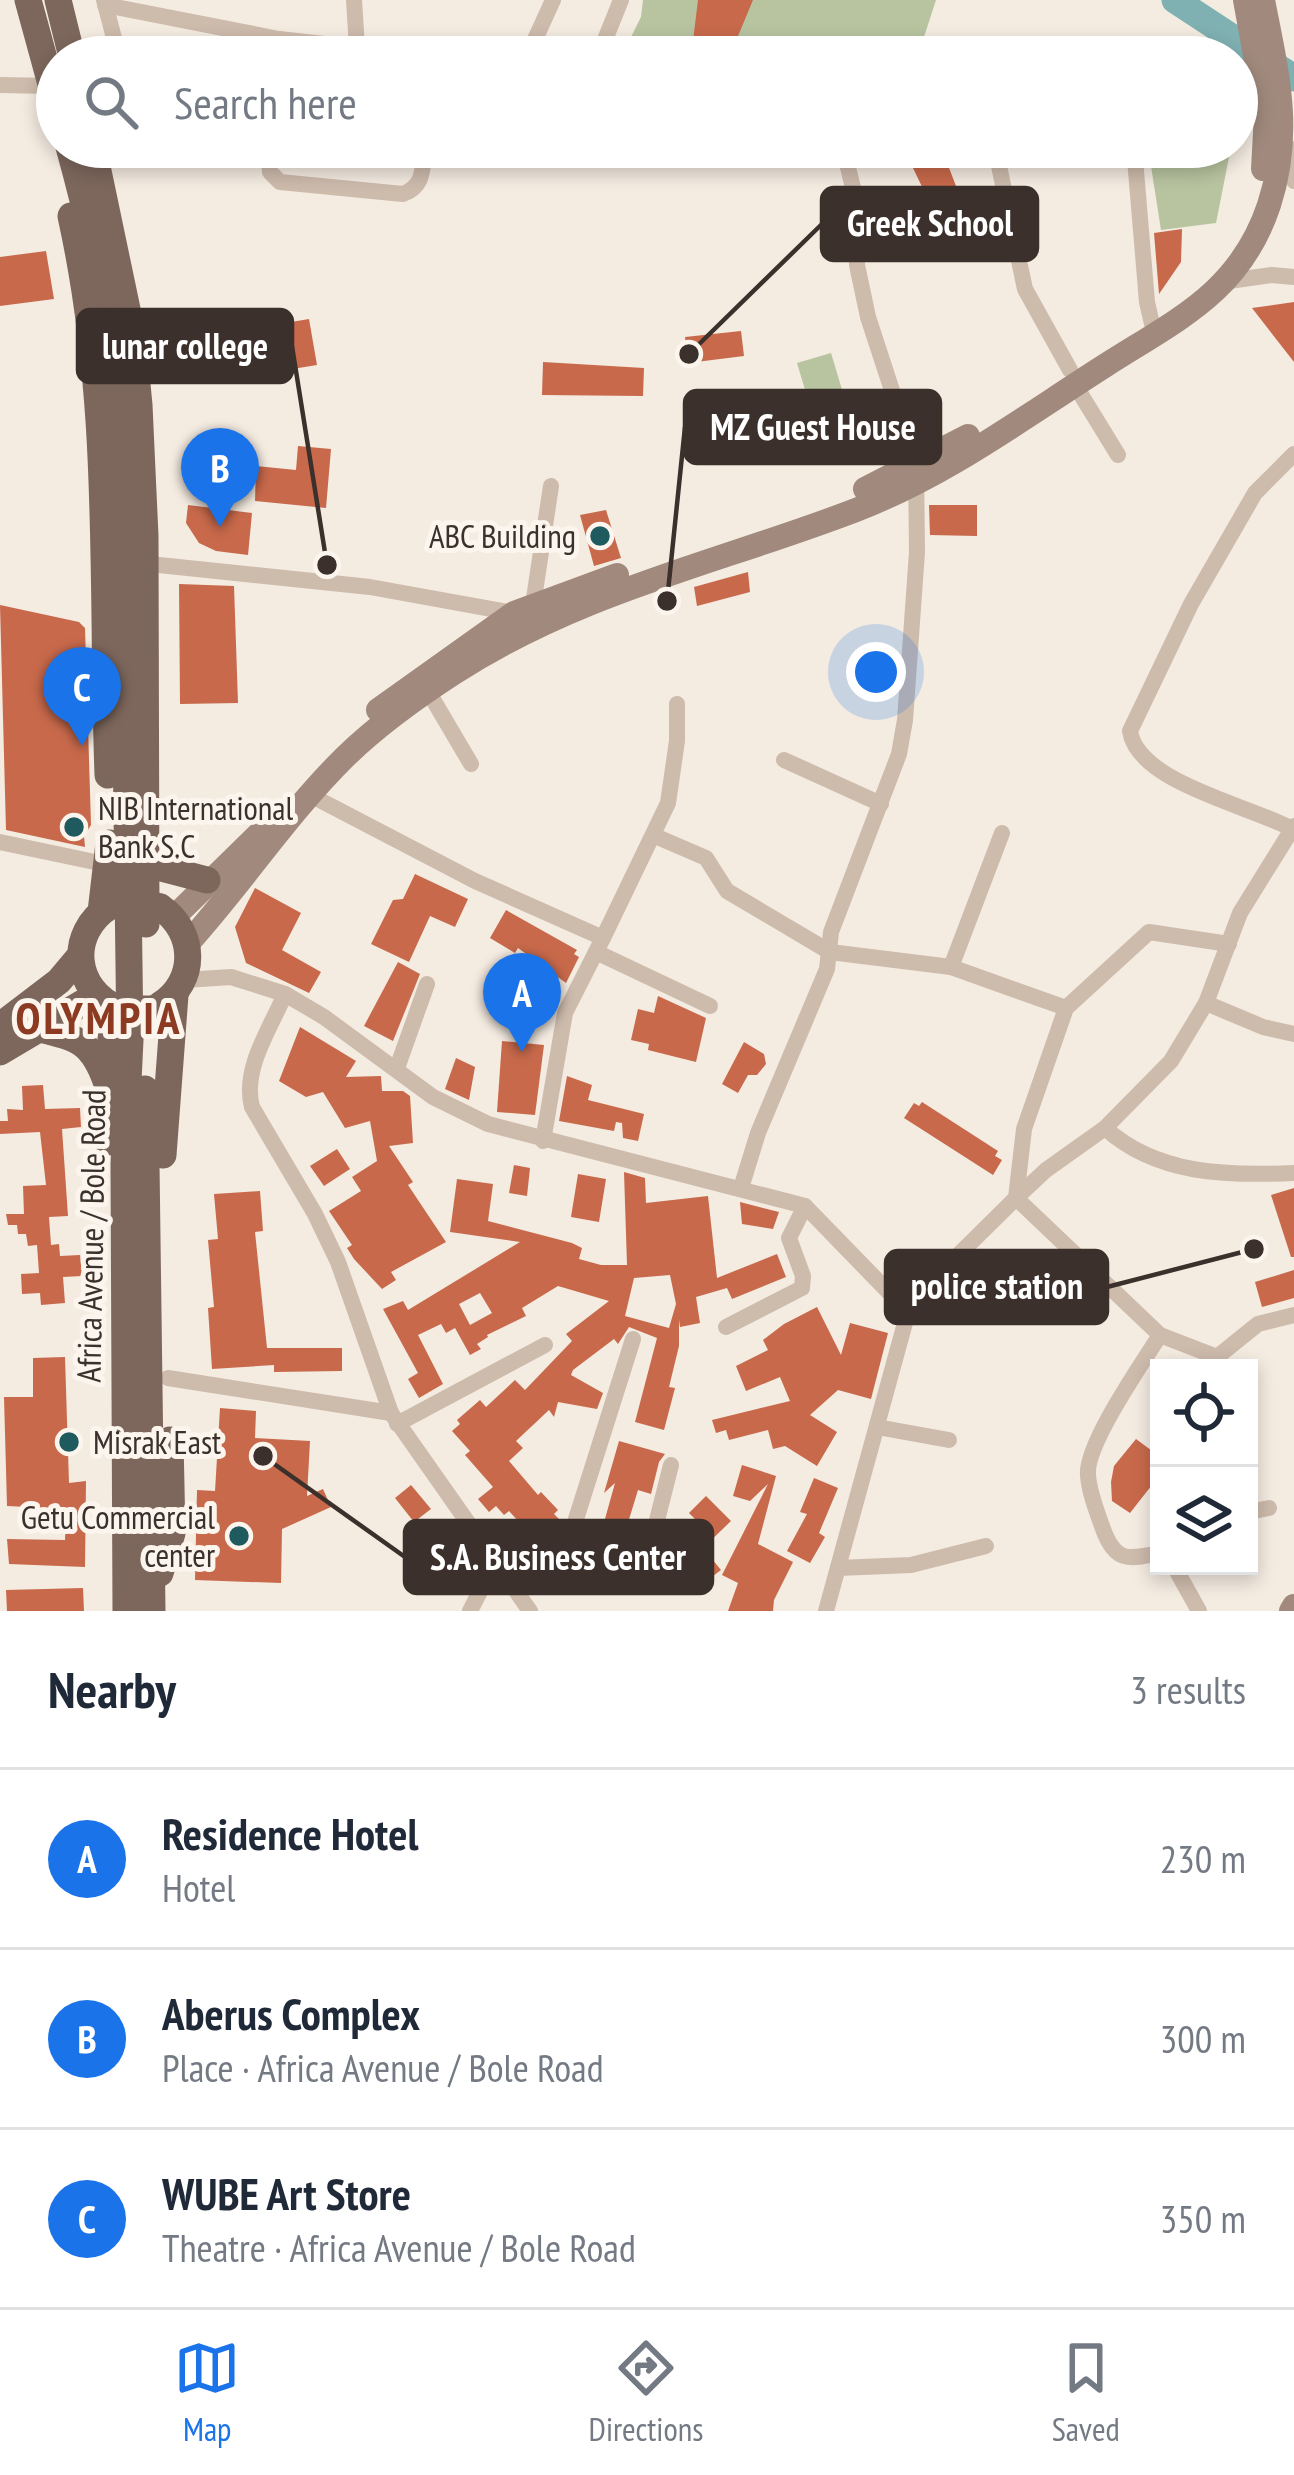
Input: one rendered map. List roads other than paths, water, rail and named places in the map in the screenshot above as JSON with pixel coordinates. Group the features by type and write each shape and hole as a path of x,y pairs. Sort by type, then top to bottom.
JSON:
{"main road":[{"path":"28,0 37,36"},
{"path":"58,0 67,36"},
{"path":"1245,0 1256,36"},
{"path":"1073,378 1163,330 1229,281 1268,208 1275,122 1262,0"},
{"path":"1258,42 1270,81"},
{"path":"139,1602 170,1550 172,1533 163,1135 170,995 189,942 245,861 343,740 404,688 529,614 839,516 1073,378 1192,296 1214,274 1244,228 1275,122"},
{"path":"60,168 88,305 100,394 109,865 102,912 83,935 80,956 87,984 108,1004 110,1543 139,1602"},
{"name":"Africa Avenue / Bole Road","path":"71,168 98,251 115,353 122,441 130,1040 124,1164 139,1602"},
{"name":"Africa Avenue / Bole Road","path":"97,168 132,333 145,536 145,1119 152,1378 139,1602"},
{"path":"112,168 147,330 157,413 161,868 166,911 189,942"},
{"path":"166,911 207,880 245,861 375,730 529,614"},
{"path":"161,868 207,880"},
{"path":"102,912 143,903 166,911"},
{"path":"0,1026 59,981 80,956"},
{"path":"0,1052 40,1029 108,1004 170,995"},
{"path":"40,1029 83,1044 97,1056 108,1087"}],"street":[{"path":"355,0 356,36"},
{"path":"537,36 553,0"},
{"path":"606,36 621,0"},
{"path":"104,3 232,36"},
{"path":"104,3 113,36"},
{"path":"0,85 36,92"},
{"path":"1275,122 1294,181"},
{"path":"270,168 280,182 403,194 415,190 422,168"},
{"path":"741,1188 902,744 917,552 917,474 868,316 857,265 848,168"},
{"path":"999,168 1025,289 1118,455"},
{"path":"1137,168 1152,324"},
{"path":"1229,281 1294,277"},
{"path":"826,1611 908,1312 935,1278 1016,1198 1105,1128 1172,1061 1206,1003 1240,914 1291,833 1262,812 1160,772 1138,753 1130,731 1191,604 1246,509 1266,479 1294,454"},
{"path":"159,565 370,587 529,614 550,486"},
{"path":"428,691 470,764"},
{"path":"543,1141 566,1013 668,803 677,704"},
{"path":"784,760 881,805"},
{"path":"310,795 710,1006"},
{"path":"951,968 1002,832"},
{"path":"655,836 706,857 727,891 830,952 951,968 1066,1009"},
{"path":"0,842 109,865"},
{"path":"1016,1198 1024,1129 1066,1009 1149,932 1229,944"},
{"path":"170,995 231,976 285,994 463,1114 543,1141 805,1205 908,1312"},
{"path":"397,1068 427,984"},
{"path":"285,994 249,1078 252,1107 338,1262 394,1419 530,1611"},
{"path":"1206,1003 1263,1027 1294,1034"},
{"path":"1105,1128 1141,1153 1191,1170 1243,1176 1294,1173"},
{"path":"1016,1198 1160,1335 1217,1357 1258,1324 1294,1315"},
{"path":"726,1327 802,1288 803,1276 790,1238 805,1205"},
{"path":"1150,1554 1127,1560 1118,1557 1105,1534 1087,1472 1111,1417 1160,1335"},
{"path":"558,1576 633,1339"},
{"path":"168,1378 394,1419 545,1345"},
{"path":"877,1426 949,1440"},
{"path":"508,1583 537,1575 583,1584 600,1582 638,1563 651,1544 671,1465"},
{"path":"1258,1510 1268,1508"},
{"path":"838,1568 911,1565 986,1546"},
{"path":"470,1611 494,1564"},
{"path":"1179,1575 1199,1611"}],"waterway":[{"path":"1175,0 1230,36"},
{"path":"1258,54 1294,78"}],"place":[{"name":"Greek School","path":"689,354"},
{"name":"Aberus Complex","path":"220,527"},
{"name":"ABC Building","path":"600,536"},
{"name":"lunar college","path":"327,565"},
{"name":"MZ Guest House","path":"667,601"},
{"name":"WUBE Art Store","path":"82,746"},
{"name":"NIB International Bank S.C","path":"74,827"},
{"name":"Residence Hotel","path":"522,1052"},
{"name":"police station","path":"1254,1249"},
{"name":"Misrak East","path":"69,1442"},
{"name":"S.A. Business Center","path":"263,1456"},
{"name":"Getu Commercial center","path":"239,1536"}],"district":[{"name":"OLYMPIA","path":"99,1018"}]}
